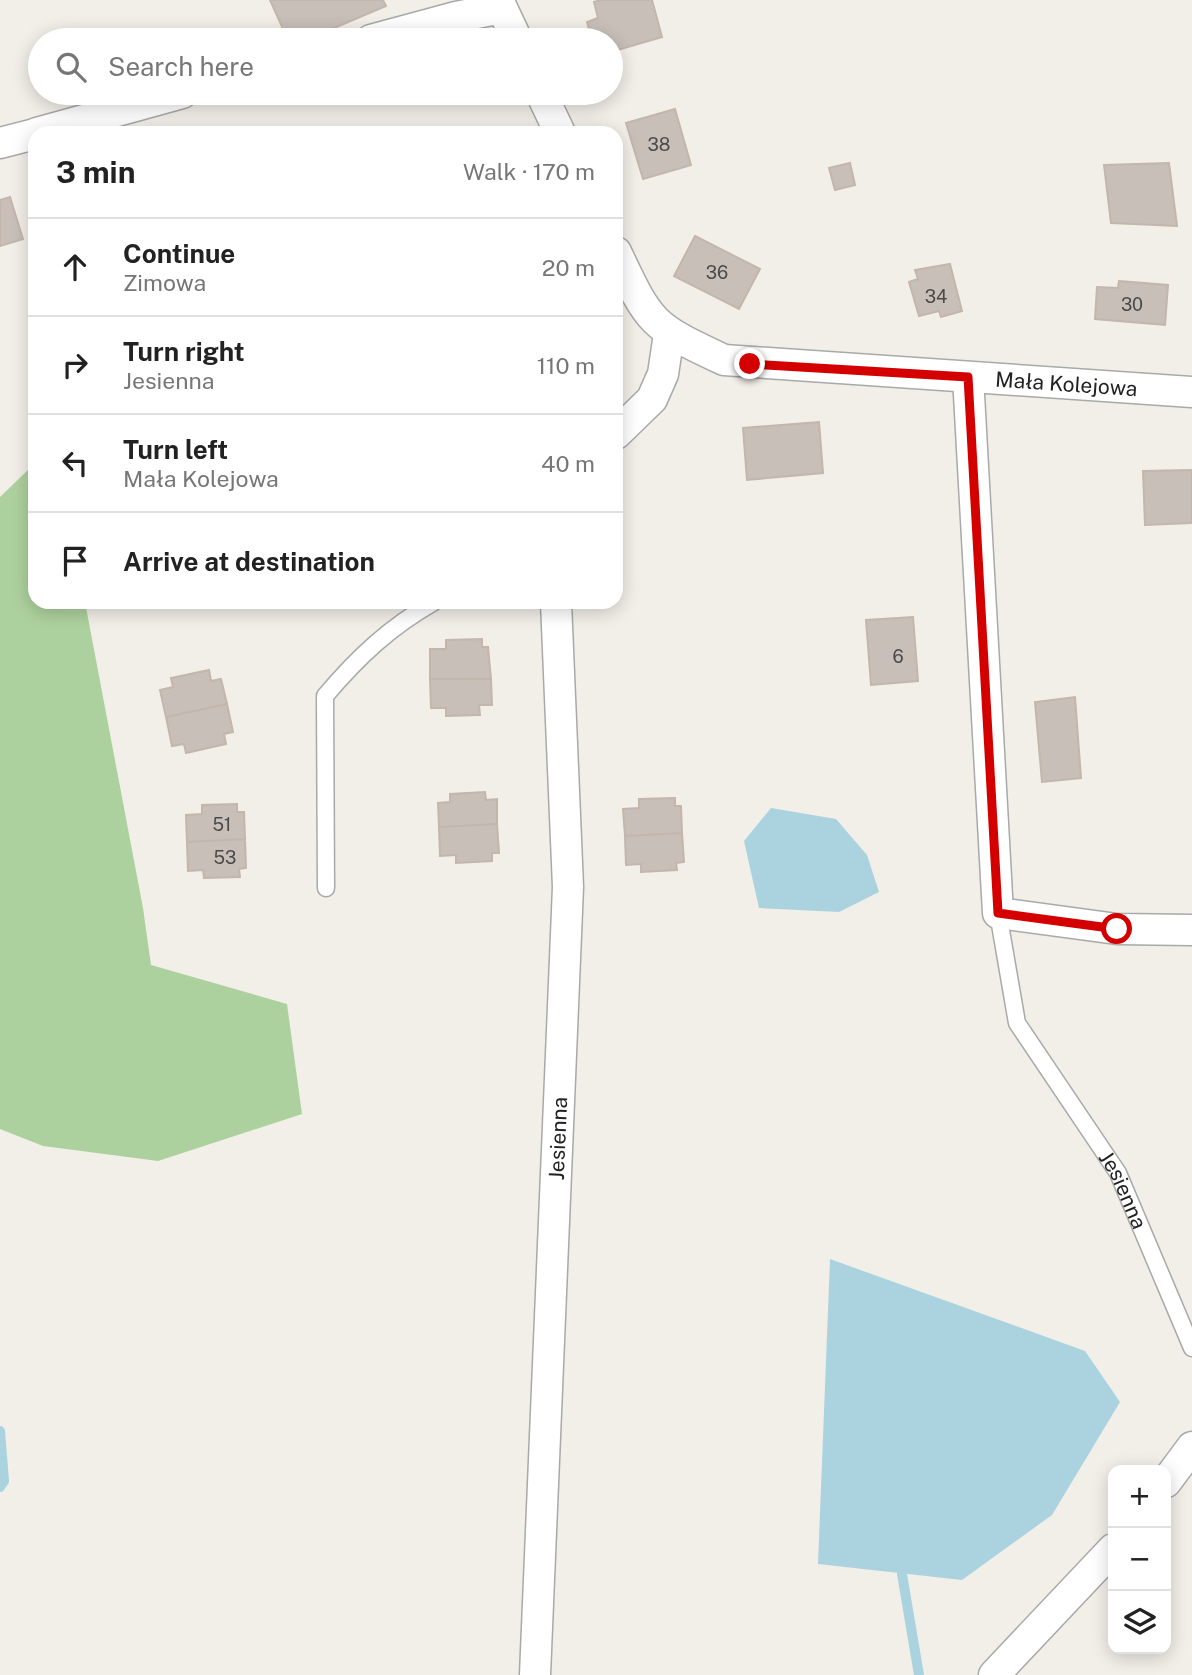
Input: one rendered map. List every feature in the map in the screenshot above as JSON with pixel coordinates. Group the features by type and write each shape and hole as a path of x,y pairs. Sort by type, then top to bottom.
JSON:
{"street":[{"path":"415,28 502,8 511,28"},
{"path":"62,126 138,105"},
{"path":"547,105 557,126"},
{"path":"0,144 28,135"},
{"name":"Mała Kolejowa","path":"623,267 643,308 669,334 724,360 1192,392"},
{"path":"623,427 652,399 663,374 669,334"},
{"name":"Jesienna","path":"968,377 998,913"},
{"name":"Jesienna","path":"535,1675 568,887 556,609"},
{"path":"998,913 1117,929 1192,930"},
{"path":"1171,1475 1192,1447"},
{"path":"993,1675 1108,1554"}],"lane":[{"path":"326,888 326,696 359,656 399,622 422,609"},
{"name":"Jesienna","path":"998,913 1017,1023 1118,1173 1192,1348"}],"green space":[{"path":"28,470 28,609 86,609 143,908 151,965 287,1004 302,1114 158,1161 43,1146 0,1129 0,497"}],"water":[{"path":"771,808 836,819 867,855 879,892 839,912 759,908 744,841"},
{"path":"830,1259 1085,1351 1120,1402 1052,1515 962,1580 818,1564"}],"building":[{"path":"270,0 383,0 386,6 334,28 283,28"},
{"path":"652,0 662,37 623,48 623,28 589,28 587,22 598,18 594,2"},
{"path":"675,109 691,165 643,179 626,123"},
{"path":"850,163 855,185 835,190 829,168"},
{"path":"1169,163 1177,226 1111,223 1104,165"},
{"path":"10,197 23,239 0,246 0,200"},
{"path":"695,236 760,269 739,309 674,276"},
{"path":"950,264 962,311 941,317 939,311 919,316 909,282 918,279 915,270"},
{"path":"1119,281 1168,285 1165,325 1095,319 1097,287 1118,288"},
{"path":"819,422 823,473 747,480 743,428"},
{"path":"1192,470 1192,523 1145,525 1143,471"},
{"path":"913,617 918,681 871,685 866,620"},
{"path":"482,639 482,647 488,647 491,679 430,679 430,649 446,649 446,640"},
{"path":"209,670 211,681 221,679 227,704 166,717 160,690 173,687 171,678"},
{"path":"430,679 491,679 492,705 479,705 480,715 446,716 446,708 431,708"},
{"path":"1075,697 1081,778 1042,782 1035,702"},
{"path":"227,704 233,732 224,734 226,744 186,753 184,744 172,746 166,717"},
{"path":"485,792 486,800 497,799 497,824 439,827 438,803 450,802 450,794"},
{"path":"675,798 675,806 681,806 682,833 625,836 623,809 639,808 639,799"},
{"path":"237,804 237,812 244,812 245,839 187,842 186,815 202,814 202,805"},
{"path":"497,824 499,853 492,853 492,861 456,863 456,855 440,856 439,827"},
{"path":"682,833 684,862 676,863 677,870 641,872 641,864 626,865 625,836"},
{"path":"245,839 246,868 239,869 240,877 204,878 203,870 188,871 187,842"}],"waterway":[{"path":"0,1431 4,1481 0,1487"},
{"path":"902,1574 919,1675"}],"route":[{"path":"750,364 968,377 998,913 1117,929"}]}
